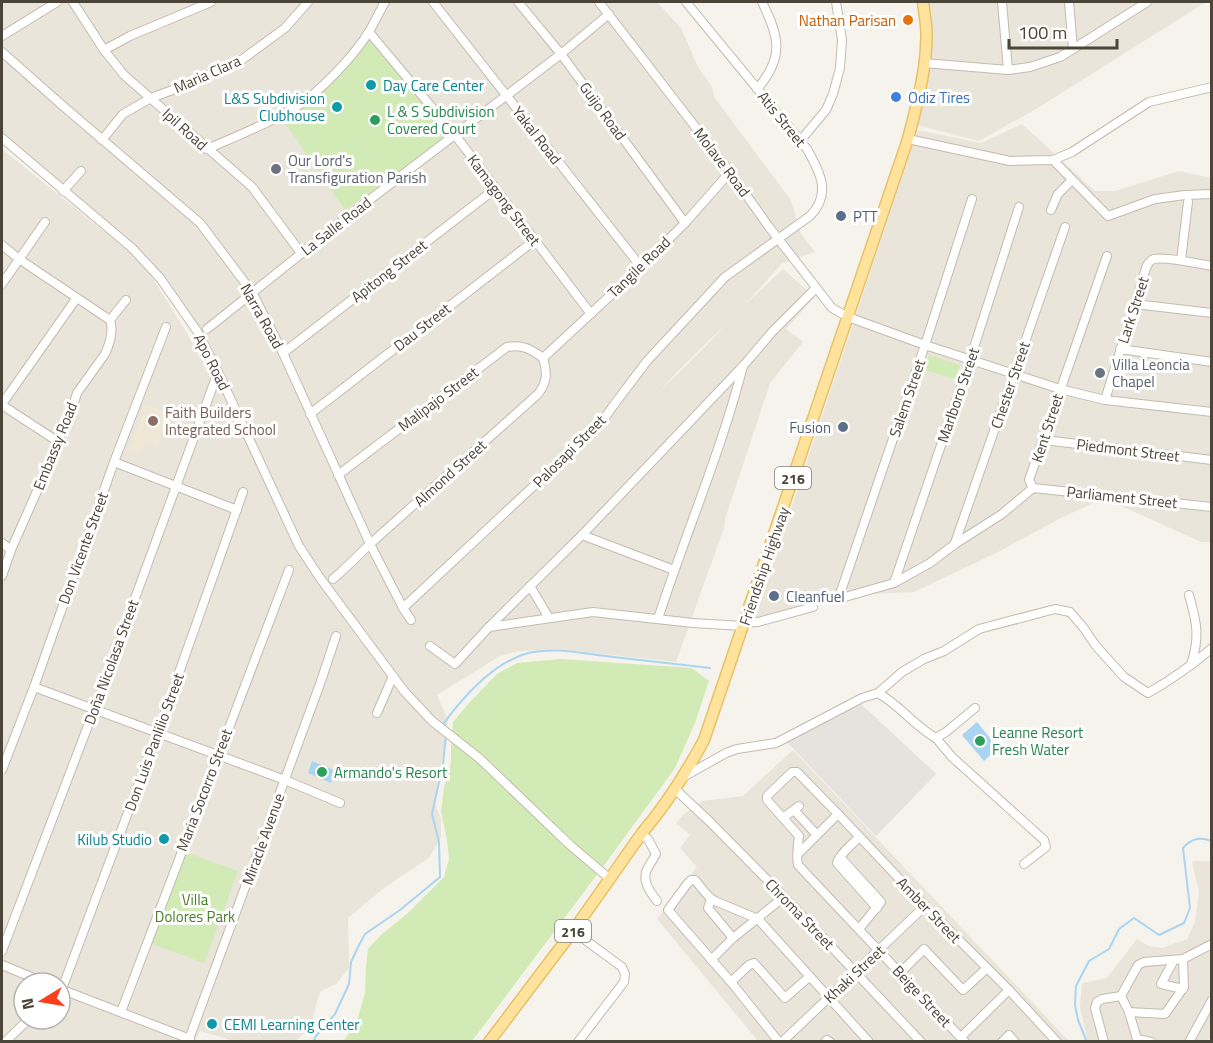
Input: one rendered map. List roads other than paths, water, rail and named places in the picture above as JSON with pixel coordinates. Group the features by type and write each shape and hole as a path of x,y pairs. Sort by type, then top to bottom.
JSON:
{"main road":[{"name":"Friendship Highway","path":"489,1041 573,932 641,834 655,819 685,776 704,740 908,139 918,101 924,63 926,27 923,2"}],"street":[{"path":"2,36 57,2"},
{"name":"Ipil Road","path":"74,2 104,50 124,75 252,187 301,254"},
{"path":"104,50 130,36 211,2"},
{"name":"Maria Clara","path":"102,140 123,114 151,98 240,62 285,28 308,2"},
{"path":"207,149 261,126 298,106 332,77 350,57 369,32 385,2"},
{"name":"Yakal Road","path":"433,2 641,267"},
{"name":"Guijo Road","path":"518,2 561,54 685,223"},
{"name":"Molave Road","path":"599,2 832,308 848,317 925,345 1059,389 1105,400 1212,412"},
{"name":"Atis Street","path":"686,2 807,149 815,164 822,184 822,199 818,208 779,238"},
{"path":"757,89 774,63 778,48 774,25 762,2"},
{"path":"800,141 826,110 840,68 842,40 836,2"},
{"path":"1002,2 1008,70"},
{"path":"1069,2 1073,49"},
{"path":"924,63 1008,70 1029,67 1059,57 1147,2"},
{"name":"La Salle Road","path":"207,329 561,54 609,14"},
{"name":"Kamagong Street","path":"369,32 455,135 591,314"},
{"name":"Narra Road","path":"2,52 200,223 252,292 283,353 370,544 411,620"},
{"path":"908,139 1010,161 1053,160 1072,152 1149,102 1212,87"},
{"name":"Apo Road","path":"2,138 132,248 160,278 197,331 298,546 404,691 432,721 479,758 570,845 610,879"},
{"path":"1053,160 1108,216 1155,199 1212,194"},
{"path":"63,191 81,171"},
{"name":"Tangile Road","path":"543,357 641,267 685,223 730,172"},
{"path":"1051,210 1059,194 1072,180"},
{"name":"Apitong Street","path":"283,353 495,189"},
{"name":"Salem Street","path":"894,583 839,597 972,199"},
{"path":"1188,202 1180,261 1212,266"},
{"name":"Marlboro Street","path":"894,583 1019,207"},
{"path":"2,284 45,222"},
{"name":"Chester Street","path":"955,544 1065,227"},
{"name":"Palosapi Street","path":"403,608 602,422 642,367 725,277 779,238"},
{"name":"Dau Street","path":"310,414 535,240"},
{"path":"2,245 19,259 110,320 126,300"},
{"name":"Kent Street","path":"1033,488 1029,480 1107,256"},
{"name":"Lark Street","path":"1105,400 1147,265 1151,260 1156,259 1180,261"},
{"path":"430,646 455,664 582,535 743,366 772,331 816,288"},
{"path":"57,441 2,405 76,298"},
{"path":"1136,304 1212,313"},
{"name":"Embassy Road","path":"2,576 57,441 68,422 80,387 105,354 112,329 110,320"},
{"name":"Don Vicente Street","path":"2,770 114,462 166,327"},
{"name":"Malipajo Street","path":"338,475 507,347 514,345 531,348 543,357"},
{"path":"1120,349 1212,362"},
{"name":"Almond Street","path":"333,579 538,394 544,387 546,379 543,357"},
{"path":"658,619 710,470 743,366"},
{"name":"Doña Nicolasa Street","path":"2,951 94,710 218,372"},
{"path":"728,381 737,388"},
{"name":"Piedmont Street","path":"1044,440 1212,460"},
{"path":"114,462 237,510"},
{"path":"894,583 930,563 1002,514 1033,488"},
{"name":"Parliament Street","path":"1033,488 1212,507"},
{"name":"Don Luis Panlilio Street","path":"68,971 158,732 243,492"},
{"path":"582,535 674,570"},
{"path":"2,543 11,550"},
{"name":"Maria Socorro Street","path":"121,1011 289,570"},
{"path":"530,586 549,618"},
{"path":"1189,595 1198,630 1196,650 1191,666"},
{"path":"489,627 593,612 693,623 743,625 813,607"},
{"path":"685,776 737,749 776,743 862,698 878,693 902,672 944,651 979,629 1055,609 1070,612 1124,677 1148,693 1191,666 1212,648"},
{"name":"Miracle Avenue","path":"189,1040 336,636"},
{"path":"377,713 393,676"},
{"path":"34,687 285,780 340,803"},
{"path":"878,693 890,699 921,728 936,738 952,757 1044,840 1046,847 1024,864"},
{"path":"936,738 975,708"},
{"name":"Amber Street","path":"879,950 798,865 796,858 799,836 767,800 767,796 792,772 799,775 838,814 1057,1041"},
{"name":"Chroma Street","path":"675,790 784,897 921,1041"},
{"path":"784,817 796,808 817,835"},
{"path":"798,854 838,814"},
{"path":"641,834 648,839 656,854 646,872 646,880 649,891 657,901"},
{"path":"859,837 840,857 881,902 859,929"},
{"path":"781,1041 668,910 691,880 695,880 711,900 758,919 866,1039"},
{"path":"711,960 733,938 784,897"},
{"path":"711,900 708,908 733,938"},
{"name":"Khaki Street","path":"781,1041 925,906"},
{"path":"573,932 614,960 622,967 625,974 624,982 578,1041"},
{"path":"1120,996 1138,965 1144,962 1179,959 1212,944"},
{"path":"900,973 924,949 963,990 987,968"},
{"name":"Beige Street","path":"879,950 963,1039"},
{"path":"1179,959 1161,984 1183,989"},
{"path":"1129,1012 1165,1014 1184,987 1179,959"},
{"path":"731,982 754,963 784,999 809,977"},
{"path":"2,965 17,971"},
{"path":"963,1039 1009,990"},
{"path":"72,994 121,1011 189,1040"},
{"path":"1120,996 1129,1012 1137,1039 1151,1041"},
{"path":"1104,1041 1095,1008 1097,1002 1120,996"},
{"path":"1189,1041 1212,1000"},
{"path":"1002,1041 1009,1035 1015,1041"},
{"path":"855,1041 866,1039"},
{"path":"825,1041 830,1041"}],"water":[{"name":"Leanne Resort Fresh Water","path":"977,722 998,748 984,761 962,735"},
{"name":"Armando's Resort","path":"312,761 336,771 331,783 308,773"}],"waterway":[{"path":"445,726 444,723 471,691 492,672 516,657 537,651 566,651 710,668"},
{"path":"313,1042 335,1014 349,984 351,962 365,934 400,910 440,877 439,842 432,814 443,764 446,735"},
{"path":"1087,1042 1075,1005 1076,986 1089,961 1109,949 1119,929 1134,918 1159,935 1184,923 1190,908 1183,848 1196,839 1212,841"}],"place":[{"name":"Nathan Parisan","path":"908,20"},
{"name":"Day Care Center","path":"371,85"},
{"name":"Odiz Tires","path":"896,97"},
{"name":"L&S Subdivision Clubhouse","path":"337,107"},
{"name":"L & S Subdivision Covered Court","path":"375,120"},
{"name":"Our Lord's Transfiguration Parish","path":"276,169"},
{"name":"PTT","path":"841,216"},
{"name":"Villa Leoncia Chapel","path":"1100,373"},
{"name":"Faith Builders Integrated School","path":"153,421"},
{"name":"Fusion","path":"843,427"},
{"name":"Cleanfuel","path":"774,596"},
{"name":"Leanne Resort Fresh Water","path":"980,741"},
{"name":"Armando's Resort","path":"322,772"},
{"name":"Kilub Studio","path":"164,839"},
{"name":"CEMI Learning Center","path":"212,1024"}],"park label":[{"name":"Villa Dolores Park","path":"195,908"}]}
